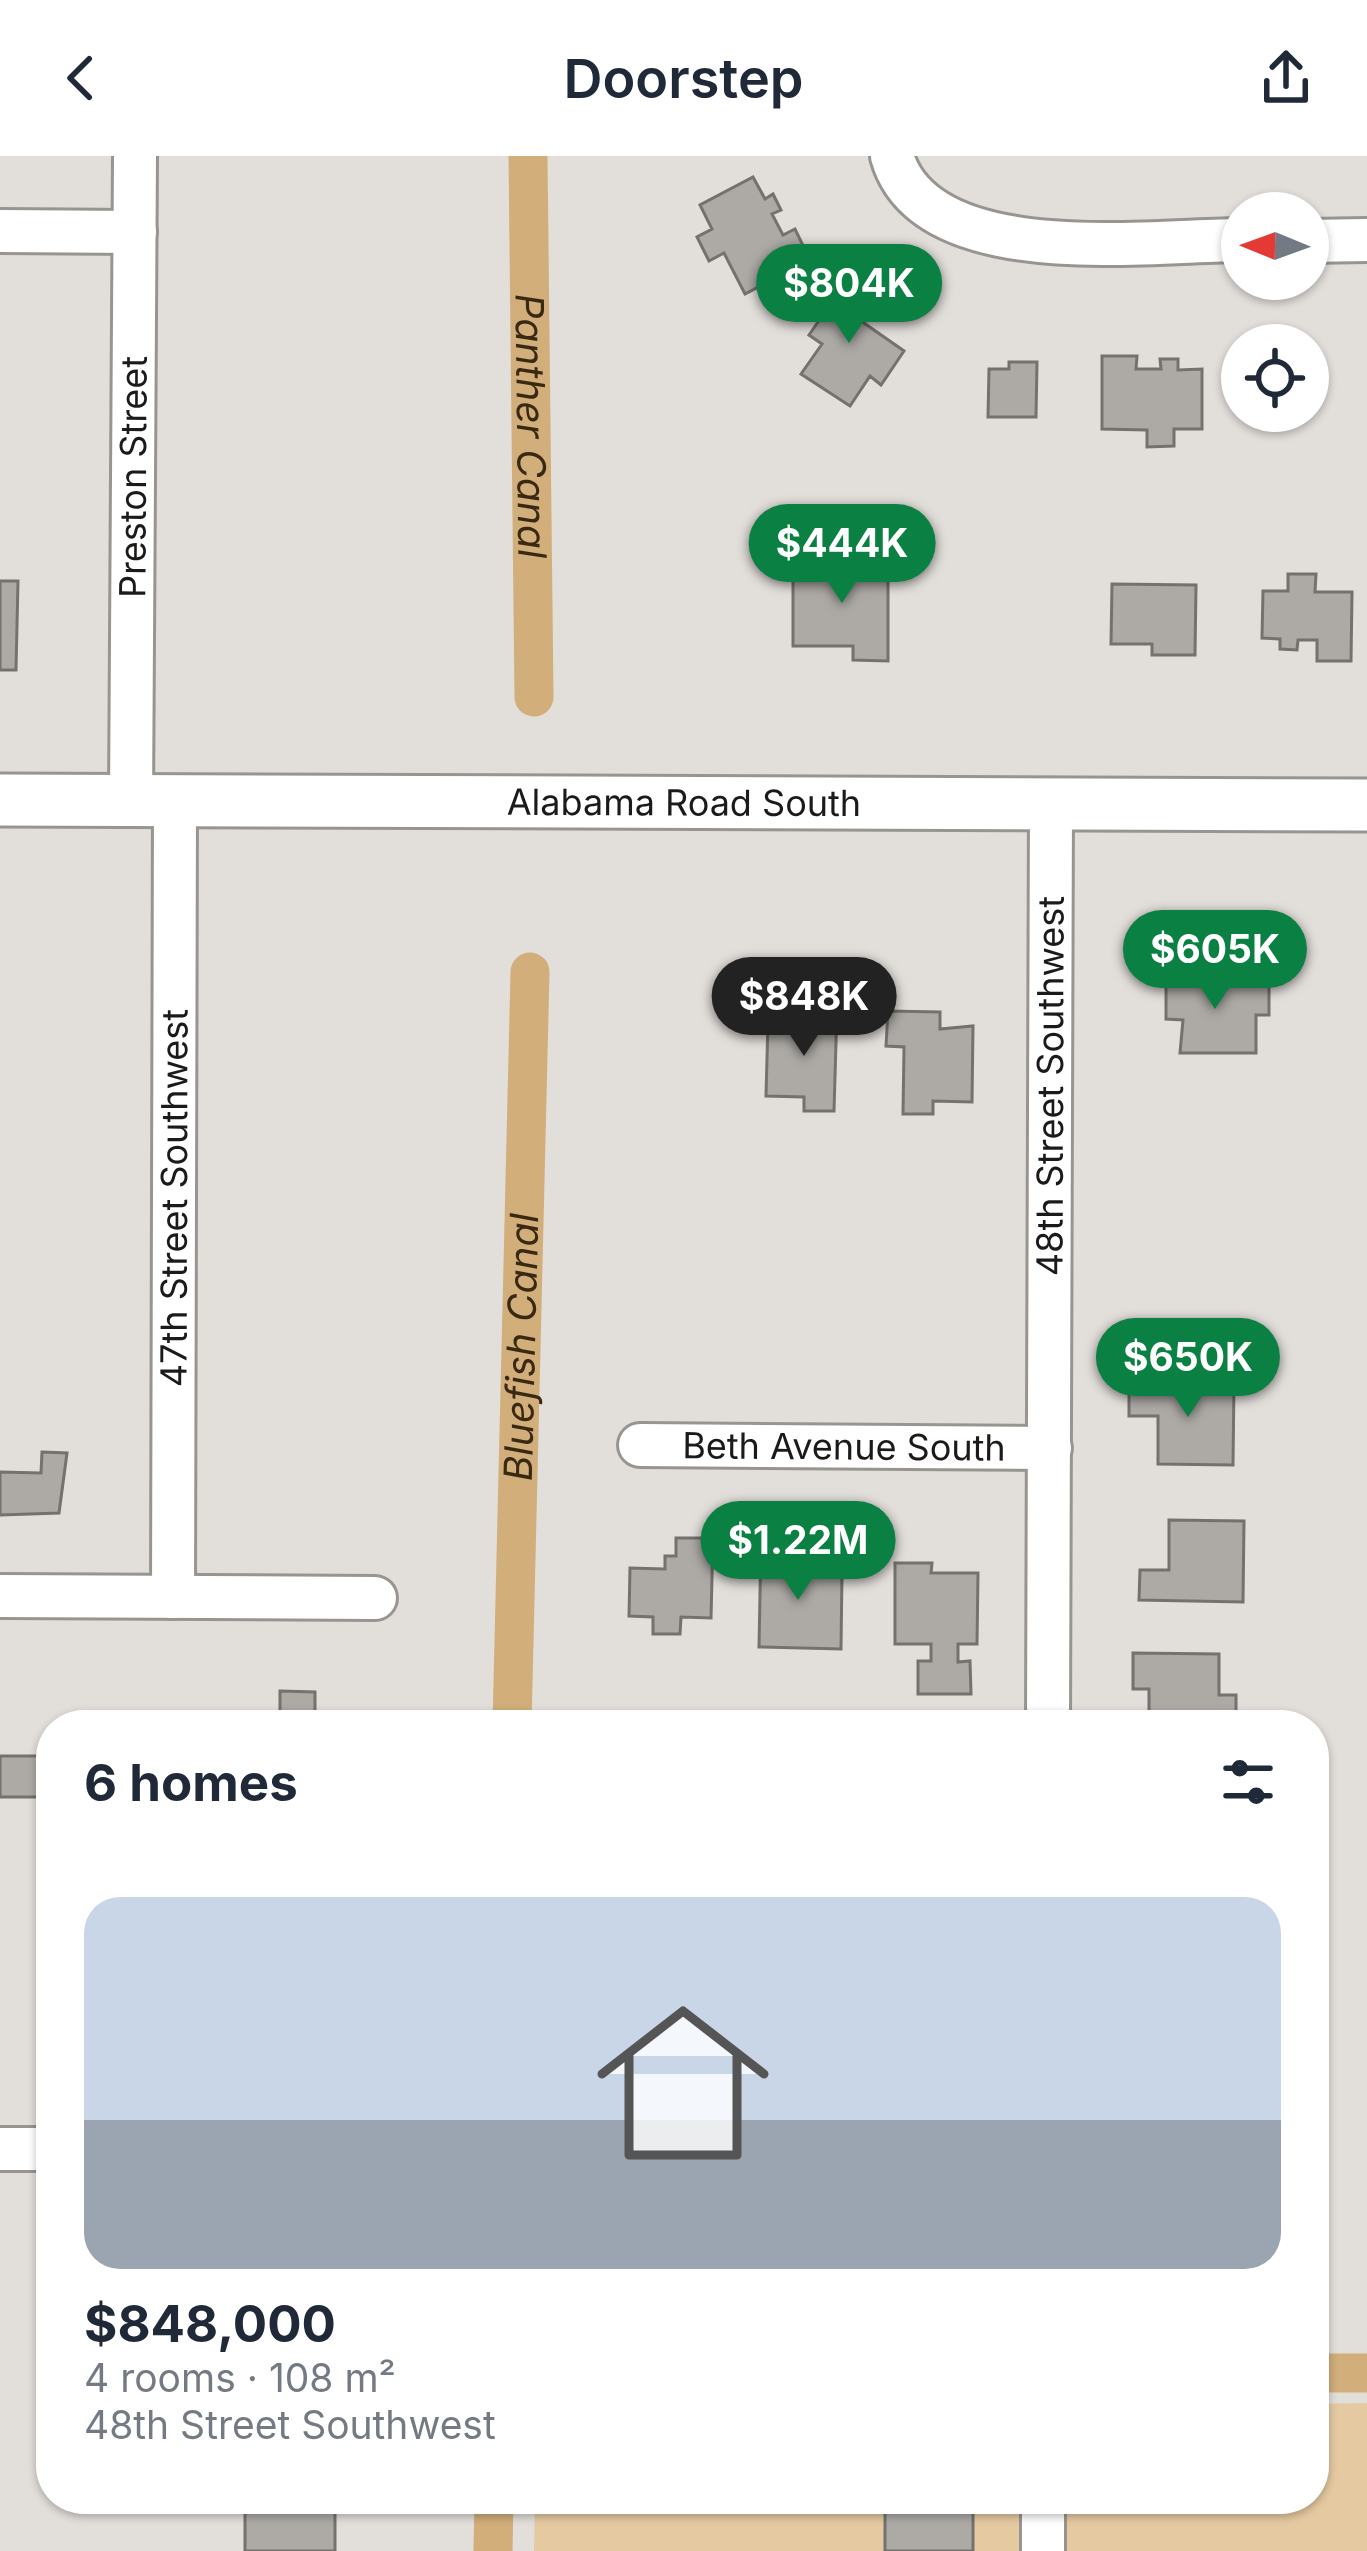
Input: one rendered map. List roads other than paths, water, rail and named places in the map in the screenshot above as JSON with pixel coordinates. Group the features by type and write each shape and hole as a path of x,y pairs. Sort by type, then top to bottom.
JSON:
{"street":[{"name":"Preston Street","path":"135,156 153,801"},
{"path":"892,156 921,203 970,231 1033,240 1221,241"},
{"path":"0,231 135,232"},
{"path":"1329,241 1367,240"},
{"name":"Alabama Road South","path":"0,800 1367,805"},
{"name":"47th Street Southwest","path":"153,801 173,1597"},
{"name":"48th Street Southwest","path":"1048,1710 1051,804"},
{"name":"Beth Avenue South","path":"640,1445 1050,1448"},
{"path":"0,1596 375,1598"},
{"path":"0,2149 36,2149"},
{"path":"1042,2551 1043,2514"}],"waterway":[{"name":"Panther Canal","path":"528,156 534,697"},
{"name":"Bluefish Canal","path":"512,1710 530,972"},
{"path":"1329,2373 1367,2373"},
{"name":"Bluefish Canal","path":"493,2551 494,2514"}]}
